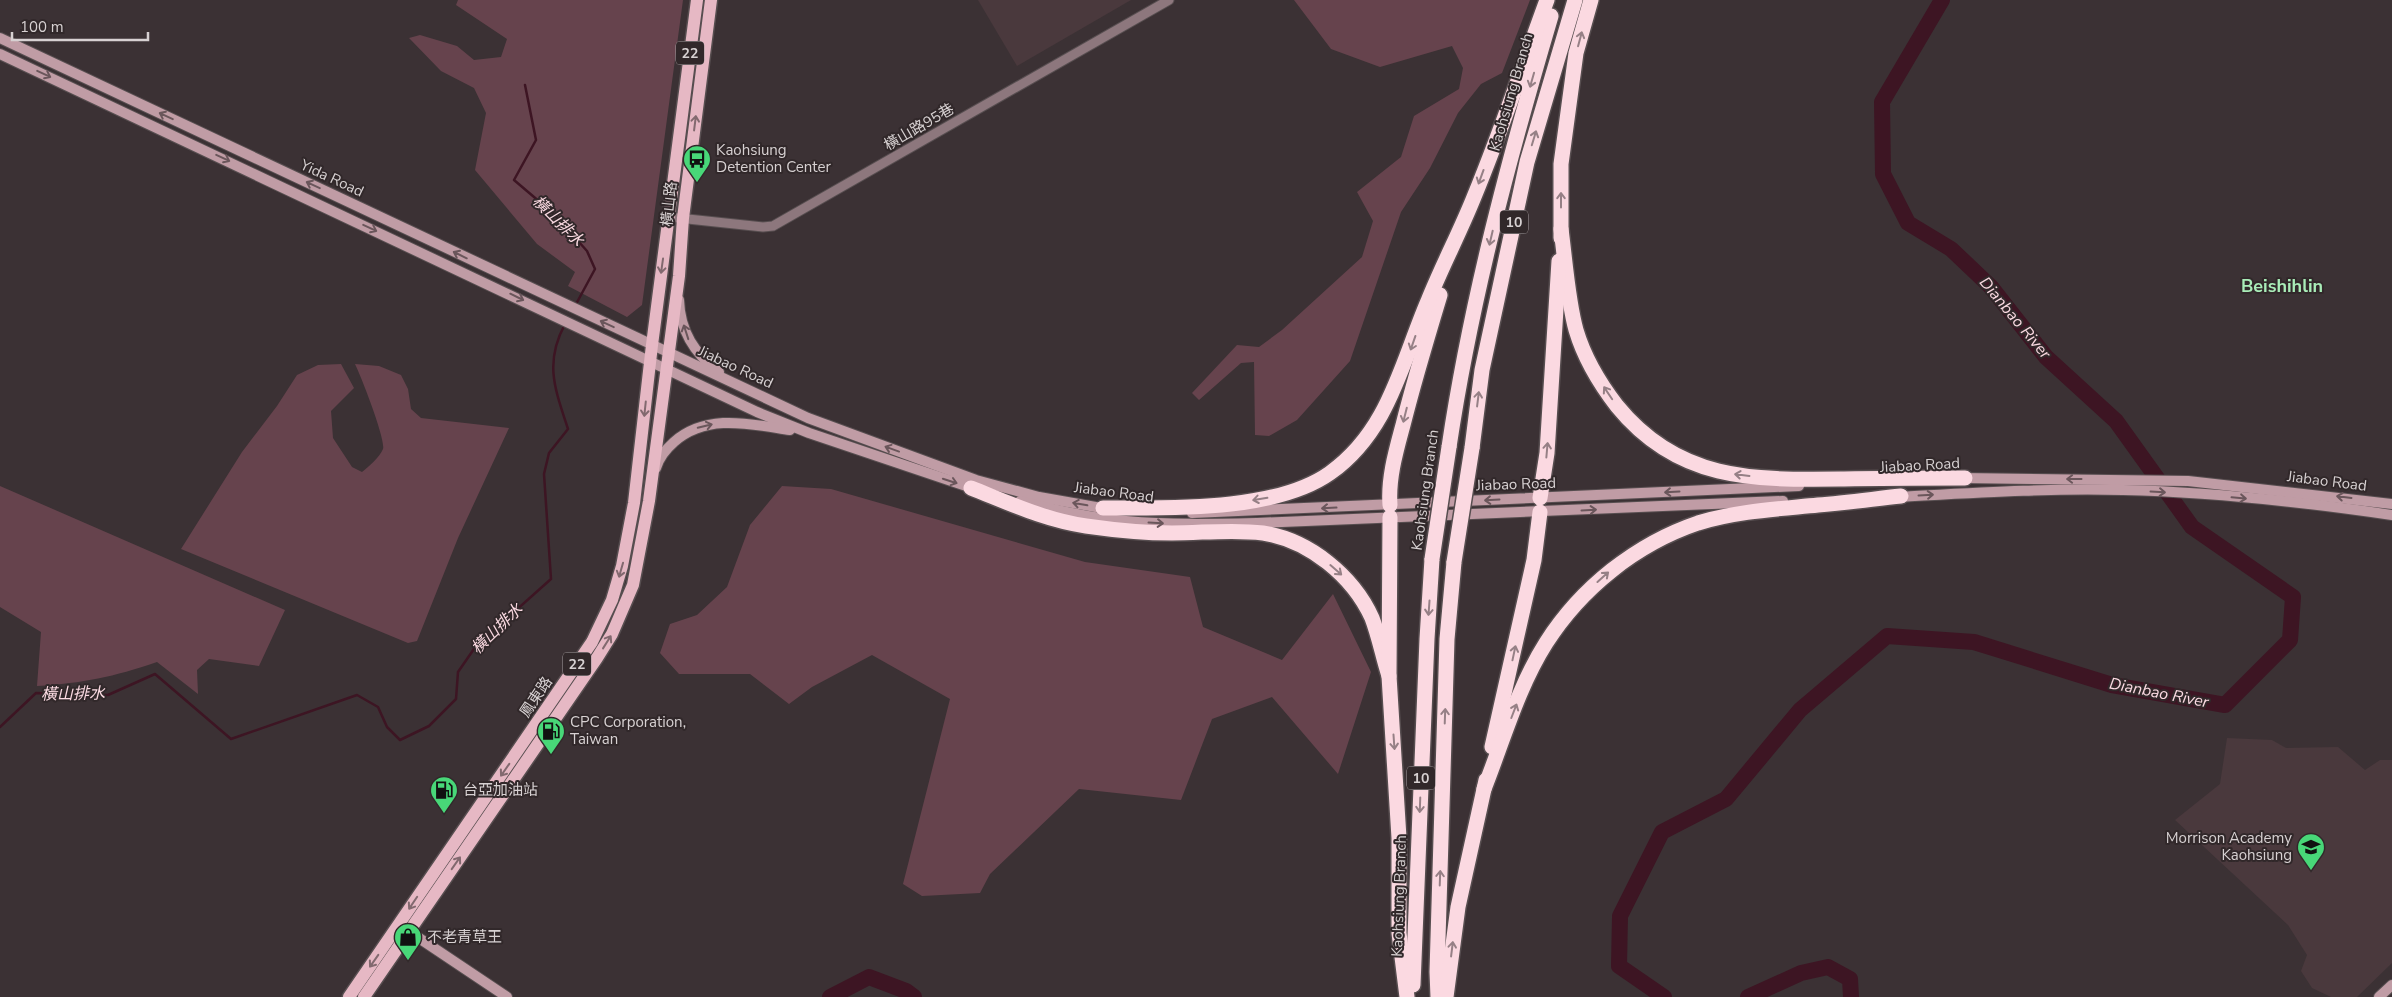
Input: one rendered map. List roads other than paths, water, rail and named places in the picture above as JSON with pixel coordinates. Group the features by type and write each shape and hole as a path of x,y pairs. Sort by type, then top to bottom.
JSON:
{"highway":[{"path":"1103,508 1167,508 1270,498 1304,487 1330,474 1356,451 1372,432 1386,409 1427,303 1474,197 1547,0"},
{"name":"Kaohsiung Branch","path":"1414,997 1413,979 1421,775 1432,560 1461,368 1510,155 1555,0"},
{"name":"10","path":"1438,997 1437,972 1447,639 1454,562 1482,370 1527,162 1575,0"},
{"path":"1446,997 1458,907 1534,560 1547,454 1561,229 1561,164 1576,53 1590,0"},
{"path":"1407,997 1400,934 1399,838 1389,676 1390,480 1416,370 1465,217"},
{"path":"1561,229 1576,328 1591,364 1610,397 1630,422 1649,439 1673,455 1728,474 1764,478 1965,478"},
{"path":"971,488 1038,516 1085,526 1171,533 1241,531 1264,533 1295,544 1331,566 1348,581 1360,596 1372,619 1389,676"},
{"path":"1484,789 1517,703 1546,643 1589,590 1629,558 1668,535 1699,523 1764,510 1901,496"}],"main road":[{"name":"橫山路","path":"652,344 697,0"},
{"name":"橫山路","path":"668,352 679,276 683,218 711,0"},
{"name":"鳳東路","path":"553,711 592,642 612,600 622,566 634,503 652,344"},
{"name":"鳳東路","path":"349,997 404,928 553,711 612,634 633,585 649,501 668,352"},
{"name":"鳳東路","path":"364,997 404,928"}],"street":[{"name":"橫山路95巷","path":"669,217 764,227 773,226 1169,0"},
{"name":"Yida Road","path":"0,38 652,344"},
{"name":"Yida Road","path":"0,54 650,361"},
{"path":"496,287 500,274"},
{"path":"679,276 680,310 690,342 708,363 745,389"},
{"name":"Jiabao Road","path":"652,344 808,418 976,480 1039,497 1103,508 1211,514 1390,511 1540,505 1901,496 2006,491 2124,490 2191,494 2392,515"},
{"name":"Jiabao Road","path":"650,361 757,412 809,433 971,488 1063,512 1125,521 1181,524 1238,523 1390,511"},
{"path":"649,501 657,464 675,441 694,429 704,425 726,422 809,433"},
{"name":"Jiabao Road","path":"1540,505 1965,478 2188,481 2392,504"},
{"path":"404,928 507,997"},
{"path":"2379,997 2392,985"}],"waterway":[{"name":"Dianbao River","path":"1664,997 1619,966 1620,916 1662,832 1726,799 1800,710 1887,636 1974,642 2112,685 2225,705 2290,640 2293,597 2192,527 2116,421 2046,357 1991,287 1951,249 1908,223 1883,174 1882,102 1942,0"},
{"name":"橫山排水","path":"525,85 536,140 514,180 554,214 587,251 595,269 575,306"},
{"name":"橫山排水","path":"0,727 36,693 108,695 155,674 231,739 357,695 378,707 387,727 400,740 429,726 456,699 458,672 476,646 551,579 544,474 549,453 568,429 559,401 553,364 555,351 565,324"},
{"name":"Dianbao River","path":"1748,997 1801,973 1828,967 1850,979 1851,997"},
{"name":"Dianbao River","path":"830,997 869,977 906,991 914,997"}],"place":[{"name":"Kaohsiung Detention Center","path":"697,183"},
{"name":"CPC Corporation, Taiwan","path":"551,755"},
{"name":"台亞加油站","path":"444,814"},
{"name":"Morrison Academy Kaohsiung","path":"2311,871"},
{"name":"不老青草王","path":"408,961"}],"district":[{"name":"Beishihlin","path":"2282,286"}]}
